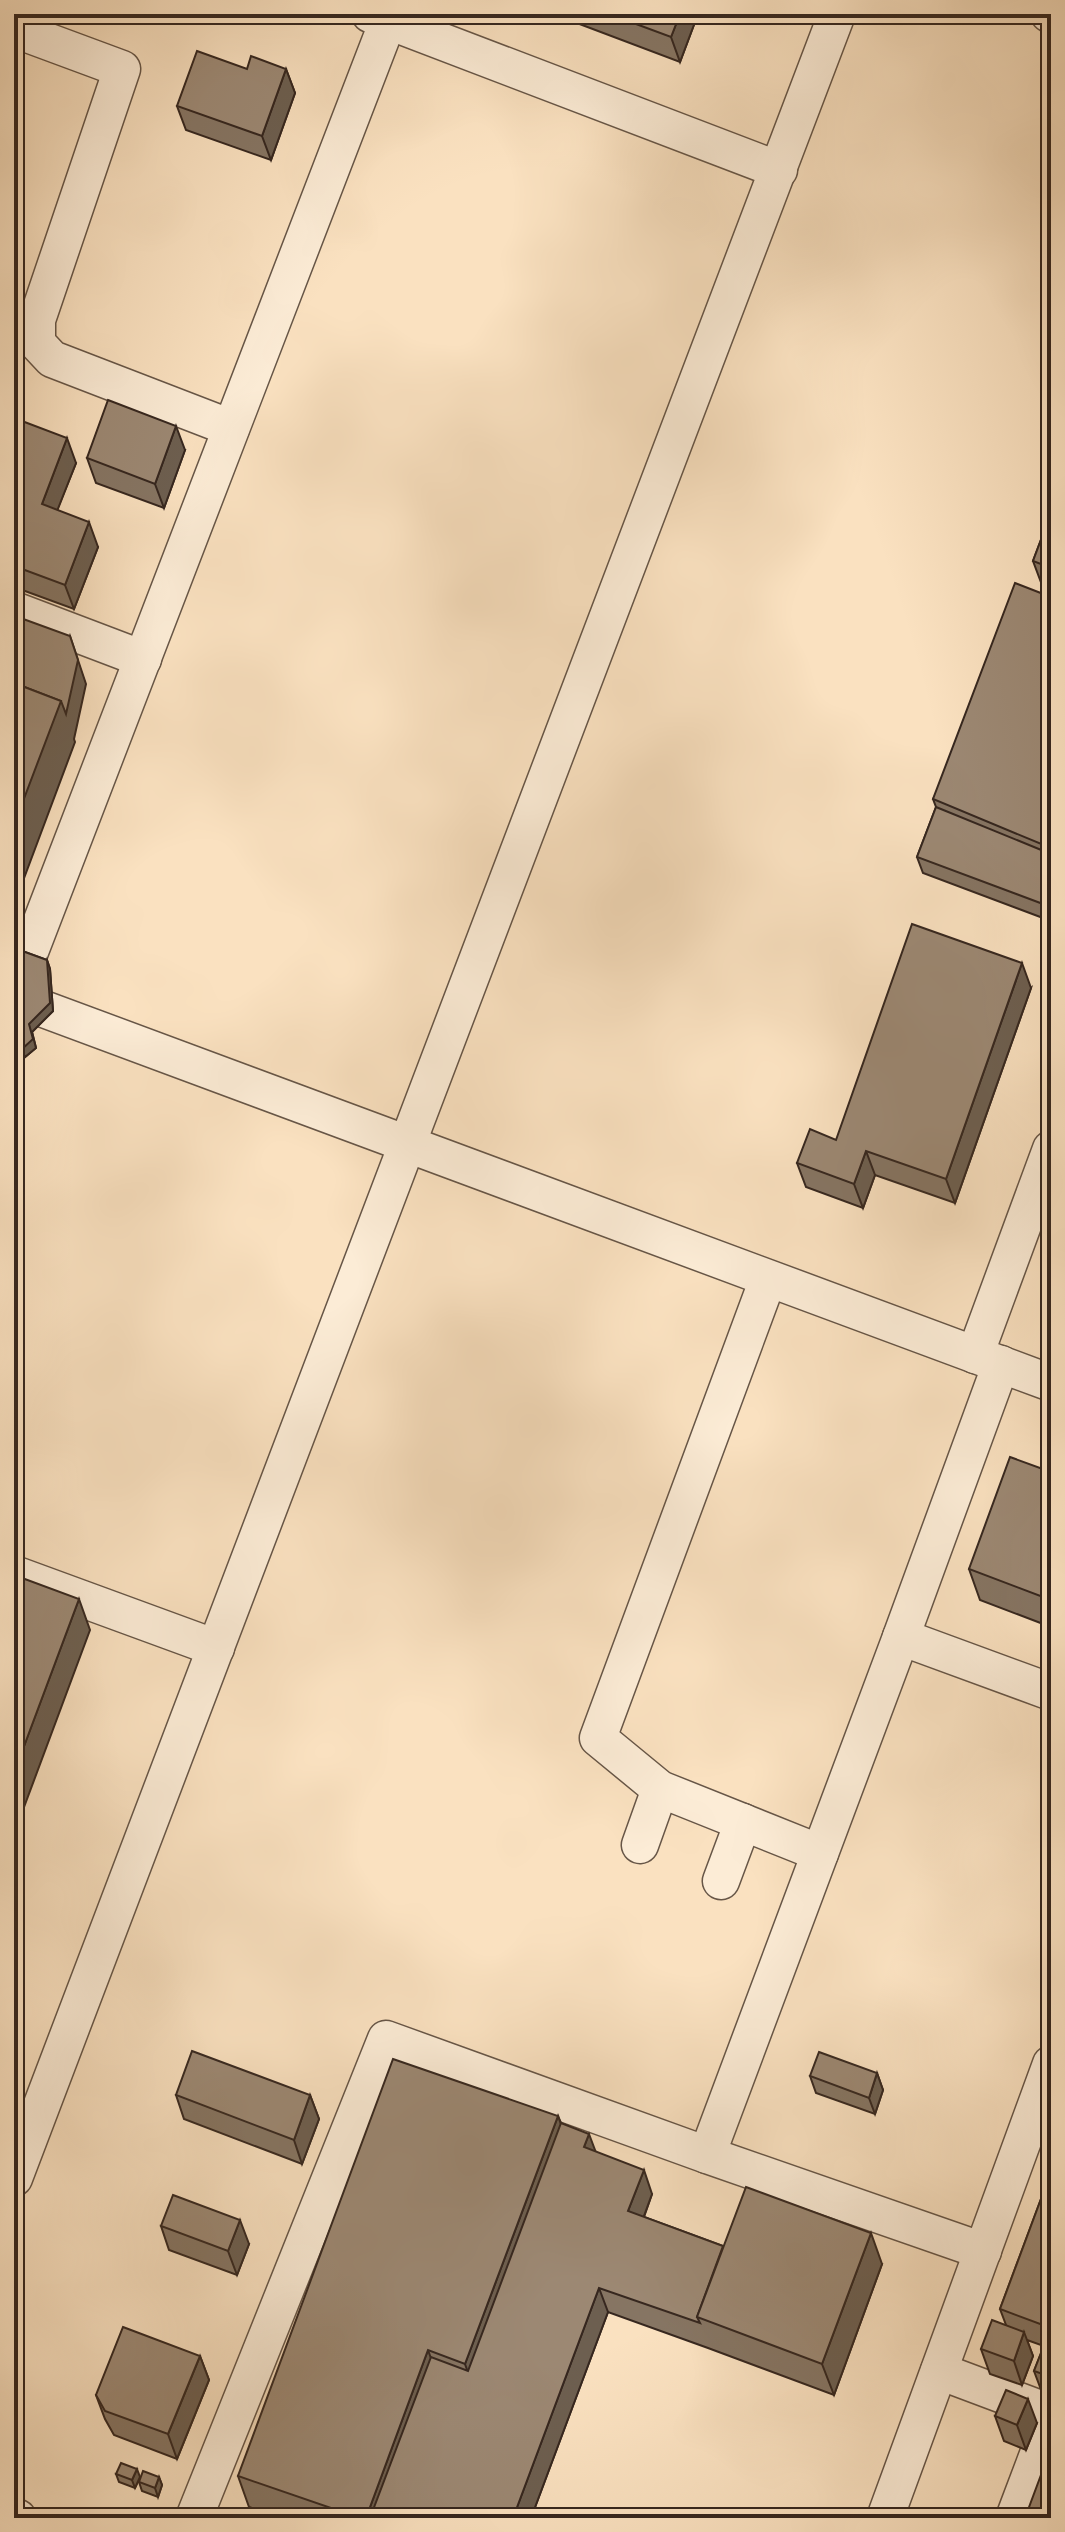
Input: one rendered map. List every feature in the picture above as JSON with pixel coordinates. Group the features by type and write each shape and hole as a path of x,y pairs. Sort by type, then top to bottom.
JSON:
{"lane":[{"path":"14,2178 837,14"},
{"path":"779,170 379,17 231,428 14,996 1051,1383"},
{"path":"14,29 122,69 37,320 15,351 52,359 231,428"},
{"path":"37,320 37,343 52,359"},
{"path":"14,610 143,659"},
{"path":"707,2155 901,1637 1051,1149"},
{"path":"768,1279 598,1738 660,1789 820,1853"},
{"path":"14,1574 216,1648"},
{"path":"901,1637 1051,1692"},
{"path":"640,1845 660,1789"},
{"path":"721,1881 743,1822"},
{"path":"194,2518 386,2039 983,2251"},
{"path":"885,2518 1051,2064"},
{"path":"939,2371 1051,2413"},
{"path":"1014,2518 1051,2420"}],"building":[{"path":"609,14 680,14 671,37"},
{"path":"197,51 247,69 251,56 286,69 262,136 177,106"},
{"path":"108,400 176,426 155,484 87,458"},
{"path":"14,418 67,438 42,504 89,522 65,585 14,566"},
{"path":"1051,485 1051,510 1043,507"},
{"path":"1051,513 1051,568 1033,561"},
{"path":"1015,583 1051,597 1051,848 933,799"},
{"path":"15,616 70,636 78,660 66,714 61,701 14,683"},
{"path":"14,683 61,701 14,825"},
{"path":"936,807 1051,854 1051,907 917,857"},
{"path":"912,924 1022,963 946,1179 866,1151 854,1184 797,1163 810,1129 836,1140"},
{"path":"14,948 47,960 50,1003 29,1024 33,1039 22,1049 14,1046"},
{"path":"1010,1457 1051,1472 1051,1600 969,1569"},
{"path":"14,1575 79,1599 14,1773"},
{"path":"192,2051 310,2095 294,2140 176,2095"},
{"path":"819,2052 877,2073 869,2098 810,2076"},
{"path":"393,2059 558,2116 465,2364 428,2350 366,2518 360,2518 238,2476"},
{"path":"561,2123 589,2134 584,2147 644,2170 628,2211 723,2246 697,2317 700,2323 599,2288 513,2518 370,2518 431,2357 468,2371"},
{"path":"1051,2172 1051,2328 1000,2309"},
{"path":"746,2187 871,2233 822,2364 697,2317"},
{"path":"173,2195 240,2220 228,2251 161,2226"},
{"path":"992,2320 1024,2332 1014,2361 981,2349"},
{"path":"123,2327 200,2356 168,2434 105,2411 96,2395"},
{"path":"1046,2340 1051,2341 1051,2377 1034,2371"},
{"path":"1006,2390 1028,2399 1017,2425 995,2416"},
{"path":"1051,2448 1051,2518 1025,2518"},
{"path":"121,2463 137,2469 132,2480 116,2474"},
{"path":"143,2471 159,2477 155,2488 139,2482"}]}
